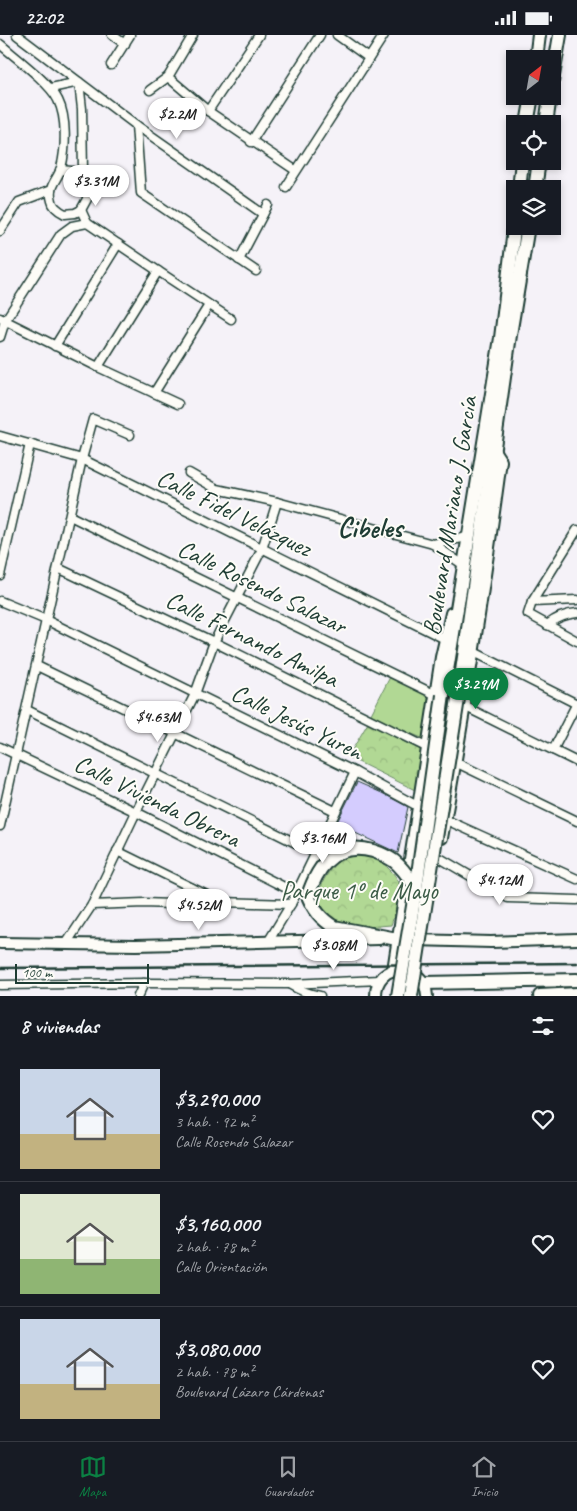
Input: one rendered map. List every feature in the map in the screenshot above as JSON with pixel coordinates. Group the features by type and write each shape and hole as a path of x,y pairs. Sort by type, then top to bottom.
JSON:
{"main road":[{"path":"537,50 539,35"},
{"path":"557,50 560,35"},
{"name":"Boulevard Mariano J. García","path":"410,996 461,703 494,450 510,307 514,235"},
{"name":"Boulevard Mariano J. García","path":"398,996 416,888 440,695 510,307 526,235"},
{"path":"397,939 334,927 323,921 312,907 308,896 312,884 320,869 337,853 360,848 378,853 394,861 406,873 416,888"},
{"path":"421,979 577,980"},
{"path":"540,996 577,995"}],"street":[{"path":"16,35 136,125 263,214"},
{"path":"112,35 125,44"},
{"path":"111,65 130,35"},
{"path":"150,90 168,77 193,35"},
{"path":"208,111 259,35"},
{"path":"251,141 320,35"},
{"path":"336,35 369,58"},
{"path":"286,187 295,170 384,35"},
{"path":"0,44 51,88 58,99 63,114 64,146 60,171 53,181 51,190 52,201 56,208 64,214 82,210 87,199 87,186 83,172 82,109 79,82"},
{"path":"168,77 208,111 295,170"},
{"path":"51,88 79,82"},
{"path":"136,125 141,193 256,271"},
{"path":"60,171 83,172"},
{"path":"0,231 19,202 51,190"},
{"path":"239,260 268,205"},
{"path":"82,210 87,223 231,319"},
{"path":"0,337 2,320 61,233 72,226 87,223"},
{"path":"55,346 118,244"},
{"path":"98,367 158,271"},
{"path":"154,393 209,305"},
{"path":"2,320 178,404"},
{"path":"0,826 82,459 93,419 130,435"},
{"name":"Calle Fidel Velázquez","path":"0,436 82,459 445,639"},
{"path":"0,575 30,444"},
{"path":"427,996 421,979 424,940 446,819 461,703 474,653 501,461 494,450"},
{"path":"189,473 217,489 277,502 433,544 462,563"},
{"path":"66,944 92,905 195,694 214,642 262,549 277,502"},
{"path":"393,970 428,748 440,695 445,639 474,510"},
{"name":"Calle Rosendo Salazar","path":"70,515 440,695"},
{"path":"577,530 574,539 532,602 528,614 577,641"},
{"path":"433,544 467,537"},
{"name":"Calle Fernando Amilpa","path":"58,568 214,642 428,748"},
{"path":"532,602 577,600"},
{"name":"Calle Jesús Yuren","path":"0,601 46,620 355,772 419,807 577,879"},
{"path":"547,625 566,613 577,613"},
{"path":"474,653 577,703 553,750"},
{"path":"37,666 336,811"},
{"path":"461,703 577,762"},
{"path":"26,710 316,853"},
{"name":"Calle Vivienda Obrera","path":"0,747 136,812 296,893"},
{"path":"454,762 577,821"},
{"path":"268,942 290,905 355,772"},
{"path":"117,851 221,903 290,905"},
{"path":"438,857 508,898 577,900"},
{"path":"92,905 171,903 192,888"},
{"path":"0,943 136,945 397,939 491,942 577,939"},
{"path":"376,996 377,985 380,980 393,970 406,969 421,979"},
{"path":"0,985 289,983 380,980"},
{"path":"138,996 144,983"},
{"path":"289,983 299,990 311,995 320,996"}],"green space":[{"path":"390,677 431,697 424,739 370,716"},
{"path":"368,723 422,748 415,790 348,757"},
{"name":"Parque 1º de Mayo","path":"353,855 378,860 397,879 400,892 391,925 366,927 331,921 320,907 319,893 324,879 337,862"}],"building":[{"path":"357,782 408,807 398,853 336,824"}],"railway":[{"path":"0,968 577,963"}],"district":[{"name":"Cibeles","path":"370,527"}]}
